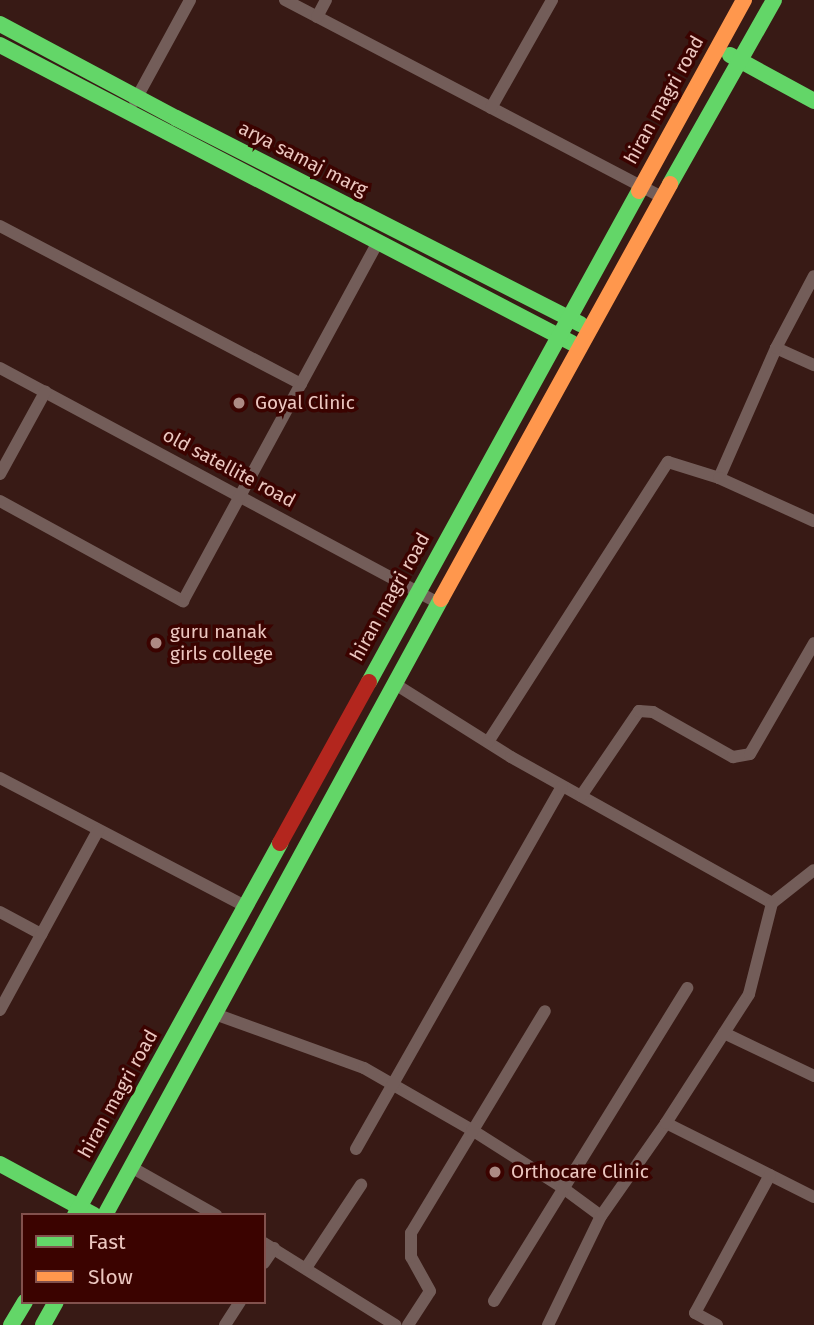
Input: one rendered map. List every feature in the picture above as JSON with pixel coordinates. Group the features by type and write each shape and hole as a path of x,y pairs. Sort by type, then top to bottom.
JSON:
{"street":[{"path":"133,104 190,0"},
{"path":"285,0 663,198"},
{"path":"317,17 326,0"},
{"path":"491,108 552,0"},
{"name":"hiran magri road","path":"83,1212 245,906 744,0"},
{"path":"106,1213 589,328 775,0"},
{"name":"arya samaj marg","path":"0,24 133,104 589,328"},
{"path":"0,45 133,104 378,242 579,347"},
{"path":"717,48 814,101"},
{"path":"0,226 301,384"},
{"path":"0,501 183,601 378,242"},
{"path":"719,478 776,348 814,276"},
{"path":"776,348 814,365"},
{"name":"old satellite road","path":"0,368 439,603"},
{"path":"0,474 45,392"},
{"path":"488,742 668,462 719,478 814,521"},
{"path":"580,796 639,711 653,712 733,757 750,754 814,643"},
{"path":"395,684 562,786 772,903"},
{"path":"0,778 245,906"},
{"path":"356,1149 562,786"},
{"path":"0,1010 98,830"},
{"path":"548,1325 601,1216 666,1123 749,994 772,903 814,870"},
{"path":"0,912 41,934"},
{"path":"494,1301 687,988"},
{"path":"408,1325 430,1291 411,1257 411,1233 545,1011"},
{"path":"215,1014 364,1068 472,1129 601,1216"},
{"path":"724,1033 814,1075"},
{"path":"666,1123 814,1196"},
{"path":"0,1164 83,1212"},
{"path":"131,1167 212,1213"},
{"path":"717,1325 695,1313 771,1175"},
{"path":"306,1268 361,1185"},
{"path":"269,1245 395,1325"},
{"path":"12,1325 24,1304"},
{"path":"43,1325 55,1304"},
{"path":"225,1325 239,1304"}],"traffic: fast":[{"path":"670,184 774,0"},
{"path":"0,24 176,118 581,324"},
{"path":"0,45 572,343"},
{"path":"730,55 814,101"},
{"path":"369,682 639,191"},
{"path":"106,1213 441,599"},
{"path":"76,1213 280,843"},
{"path":"0,1164 90,1213"},
{"path":"11,1325 24,1304"},
{"path":"43,1325 55,1304"}],"traffic: slow":[{"path":"639,191 744,0"},
{"path":"441,599 670,184"}],"traffic: jam":[{"path":"280,843 369,682"}],"place":[{"name":"Goyal Clinic","path":"239,403"},
{"name":"guru nanak girls college","path":"156,643"},
{"name":"Orthocare Clinic","path":"495,1172"}]}
